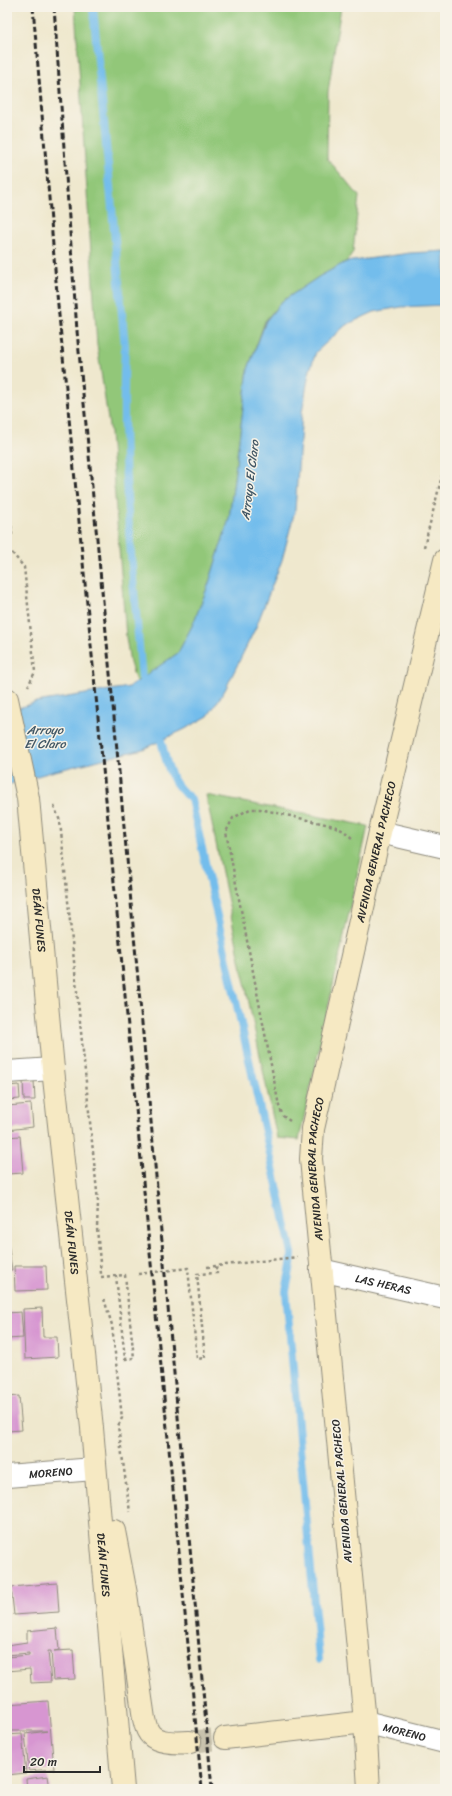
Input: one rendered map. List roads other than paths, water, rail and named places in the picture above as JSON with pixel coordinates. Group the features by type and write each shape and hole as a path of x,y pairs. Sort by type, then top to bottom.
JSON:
{"street":[{"name":"AVENIDA GENERAL PACHECO","path":"369,1789 311,1159 313,1129 380,832 445,560"},
{"name":"DEÁN FUNES","path":"7,699 28,798 53,1069 92,1428 94,1469 104,1561 123,1789"},
{"path":"380,832 445,847"},
{"path":"7,1072 53,1069"},
{"name":"LAS HERAS","path":"321,1263 445,1298"},
{"path":"94,1469 108,1495 127,1601 144,1719 148,1732 157,1739 165,1741 179,1743 190,1742"},
{"name":"MORENO","path":"7,1476 94,1469"},
{"path":"225,1738 364,1722"},
{"name":"MORENO","path":"364,1722 445,1742"}],"water":[{"name":"Arroyo El Claro","path":"445,251 445,305 401,307 374,312 346,325 316,352 309,373 302,412 295,510 282,560 256,627 225,690 208,716 143,749 51,772 7,785 7,712 36,702 129,687 178,653 193,624 209,583 229,519 248,369 266,321 281,302 320,276 346,262 410,253"}],"waterway":[{"path":"93,7 125,346 124,429 128,512 142,678"},
{"path":"161,740 170,773 178,787 191,799 292,1253 286,1292 319,1659"}],"tunnel":[{"path":"190,1742 225,1738"}],"railway":[{"path":"33,7 58,305 202,1789"},
{"path":"54,7 77,331 111,684 212,1789"}]}
